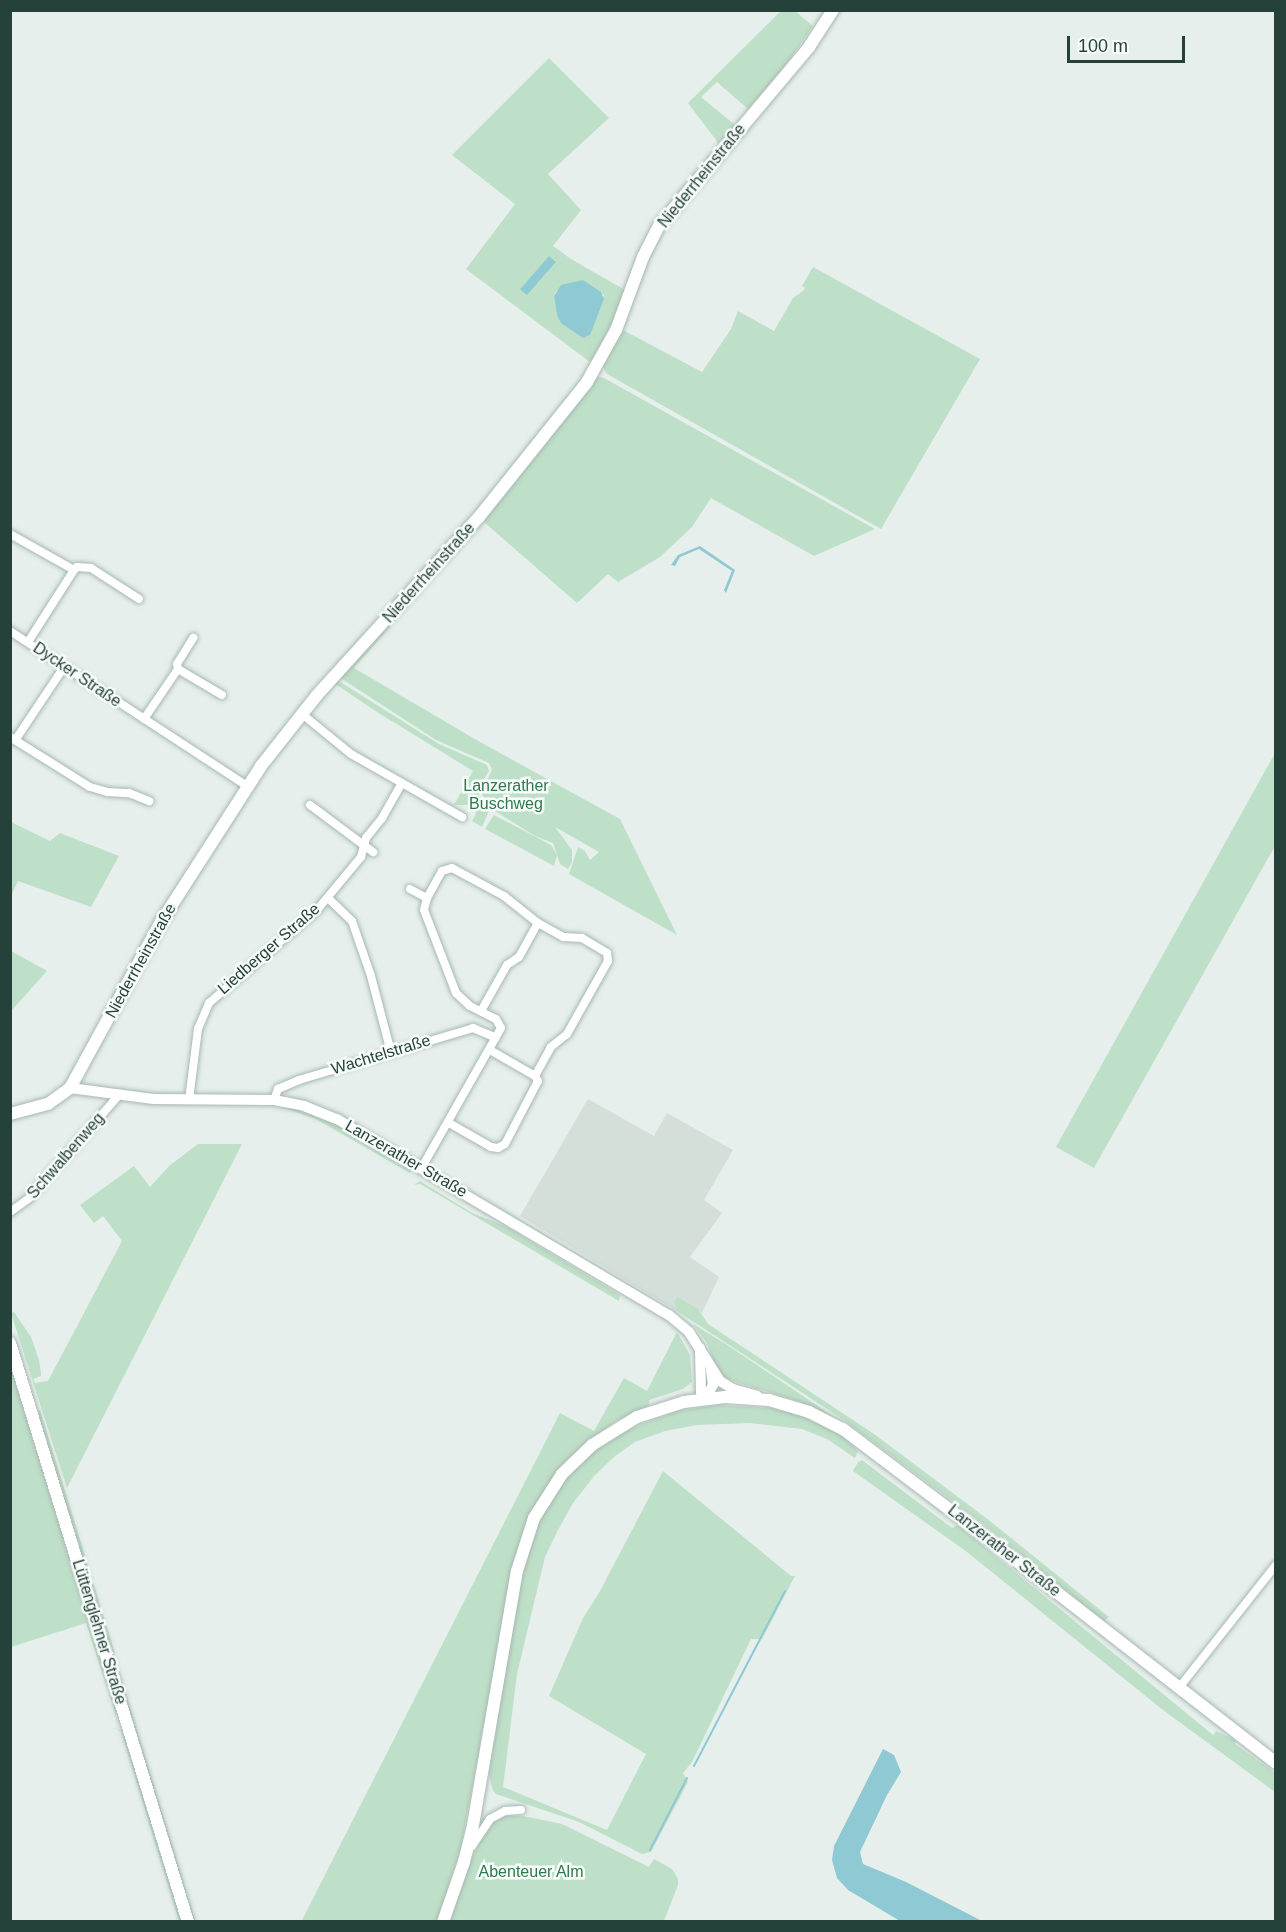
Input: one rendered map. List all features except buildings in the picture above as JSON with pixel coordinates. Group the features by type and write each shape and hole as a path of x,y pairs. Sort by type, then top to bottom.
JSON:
{"main road":[{"name":"Niederrheinstraße","path":"10,1114 48,1104 70,1088 161,922 247,786 302,714 447,554 587,382 616,330 644,257 659,226 809,47 833,10"},
{"name":"Lüttenglehner Straße","path":"10,1343 188,1922"},
{"name":"Lanzerather Straße","path":"443,1922 464,1862 517,1571 538,1511 569,1466 608,1433 652,1411 706,1398 769,1400 809,1412 858,1440 983,1534 1275,1763"}],"street":[{"path":"10,534 74,570"},
{"path":"28,642 76,567 91,568 139,599"},
{"name":"Dycker Straße","path":"10,631 247,786"},
{"path":"144,719 178,669 177,664 193,638"},
{"path":"64,667 13,738 90,787 107,792 129,793 149,801"},
{"path":"178,669 222,695"},
{"path":"302,714 351,754 462,817"},
{"name":"Liedberger Straße","path":"189,1100 198,1029 209,1003 216,994 302,925 328,897 361,857 363,845 402,783"},
{"path":"310,805 373,852"},
{"path":"422,1167 490,1050 500,1025 461,999 453,986 424,910 427,898 442,871 449,867 504,896 538,922 563,937 582,938 604,950 609,956 567,1034 551,1047 535,1076"},
{"path":"410,889 427,898"},
{"path":"328,897 352,921 371,976 391,1052"},
{"path":"482,1011 507,965 519,957 538,922"},
{"name":"Wachtelstraße","path":"274,1100 275,1091 280,1087 473,1028 496,1038"},
{"path":"449,1123 491,1147 500,1147 505,1144 538,1084 535,1076 490,1050"},
{"name":"Lanzerather Straße","path":"70,1088 118,1096 189,1100 274,1100 304,1106 337,1119 422,1167 669,1316 689,1332 715,1375 726,1385 769,1400"},
{"name":"Schwalbenweg","path":"10,1212 29,1198 118,1096"},
{"path":"700,1348 701,1392 706,1398 712,1385 711,1366"},
{"path":"1178,1689 1275,1565"},
{"path":"464,1862 478,1833 490,1819 505,1811 521,1810"}],"shaded area":[{"path":"588,1099 654,1136 667,1113 733,1150 704,1200 722,1213 690,1257 719,1277 702,1313 682,1299 674,1303 677,1311 520,1216"}],"green space":[{"path":"782,10 795,11 813,26 784,68 748,109 717,82 701,97 735,125 719,144 688,103"},
{"path":"549,58 609,118 548,174 581,210 553,246 625,290 610,329 590,362 466,269 515,204 452,155","holes":["583,280 604,295 587,337 557,315 554,296 556,291"]},
{"path":"813,267 980,359 881,529 607,374 603,367 621,329 702,372 731,329 738,311 774,331 793,298 805,288 802,286"},
{"path":"598,377 604,378 875,529 814,556 711,498 692,527 660,557 618,582 608,574 577,603 484,522 485,517"},
{"name":"Lanzerather Buschweg","path":"479,526 354,668 480,742 620,819 677,935 569,874 578,847 585,851 590,860 599,852 555,827 572,850 572,862 568,869 560,864 553,843 535,836 490,808 482,794 492,769 489,763 436,740 339,677"},
{"path":"337,680 439,744 487,765 489,771 479,787 479,796 489,811 482,827 472,821 476,813 470,805 454,805 473,771 377,712 334,683"},
{"path":"1275,753 1275,846 1094,1168 1056,1147"},
{"path":"494,815 551,845 557,855 554,866 485,829"},
{"path":"11,822 50,841 60,833 119,856 91,907 18,881 11,896"},
{"path":"11,951 47,971 11,1011"},
{"path":"281,1107 303,1108 366,1139 412,1170 410,1173 316,1119"},
{"path":"198,1144 242,1144 67,1488 11,1313 14,1312 31,1337 39,1360 41,1376 33,1379 35,1383 48,1381 122,1241 103,1216 94,1223 80,1205 134,1166 150,1187 169,1166"},
{"path":"420,1181 472,1213 505,1226 620,1295 619,1301 420,1184 414,1185"},
{"path":"677,1296 698,1309 708,1324 874,1434 990,1521 1109,1617 1104,1621 986,1526 844,1420 677,1311 674,1303"},
{"path":"693,1324 837,1419 798,1401 724,1378 716,1367 707,1343"},
{"path":"677,1332 690,1355 692,1382 683,1389 649,1400 649,1405 614,1422 581,1447 555,1474 525,1527 511,1579 461,1847 438,1921 301,1922 560,1413 594,1431 624,1378 647,1391"},
{"path":"10,1358 119,1710 116,1715 86,1623 11,1647"},
{"path":"717,1405 786,1409 843,1437 858,1451 855,1458 827,1439 802,1429 750,1423 697,1425 665,1431 635,1442 615,1456 595,1475 573,1503 557,1532 545,1557 517,1674 503,1787 607,1830 646,1754 549,1696 583,1618 599,1593 663,1471 791,1576 795,1576 762,1639 751,1639 692,1762 683,1773 688,1782 651,1852 642,1854 579,1822 496,1794 493,1791 489,1775 504,1678 527,1551 543,1512 564,1480 589,1454 630,1429 677,1411"},
{"path":"40,1410 115,1653 109,1651 37,1413"},
{"path":"862,1460 952,1528 958,1525 1213,1735 1216,1731 1235,1740 1235,1744 1275,1773 1275,1792 1163,1710 967,1552 853,1471 858,1462"},
{"path":"118,1668 195,1921 189,1922 112,1670"},
{"path":"111,1727 123,1731 184,1921 179,1921 121,1731"},
{"name":"Abenteuer Alm","path":"503,1816 523,1816 562,1824 649,1867 654,1859 672,1869 678,1879 678,1885 664,1921 449,1922 469,1864 485,1831 491,1823"}],"water":[{"path":"549,256 556,262 527,295 520,289"},
{"path":"583,280 601,292 604,299 590,335 583,338 561,323 557,315 554,296 561,285"},
{"path":"700,546 735,570 726,593 724,590 732,571 699,549 680,557 675,566 671,565 678,555"},
{"path":"883,1749 894,1755 901,1772 887,1795 860,1852 863,1864 906,1882 982,1921 900,1921 848,1890 837,1878 832,1860 834,1846"}],"waterway":[{"path":"694,1766 785,1591"},
{"path":"650,1850 687,1778"}]}
